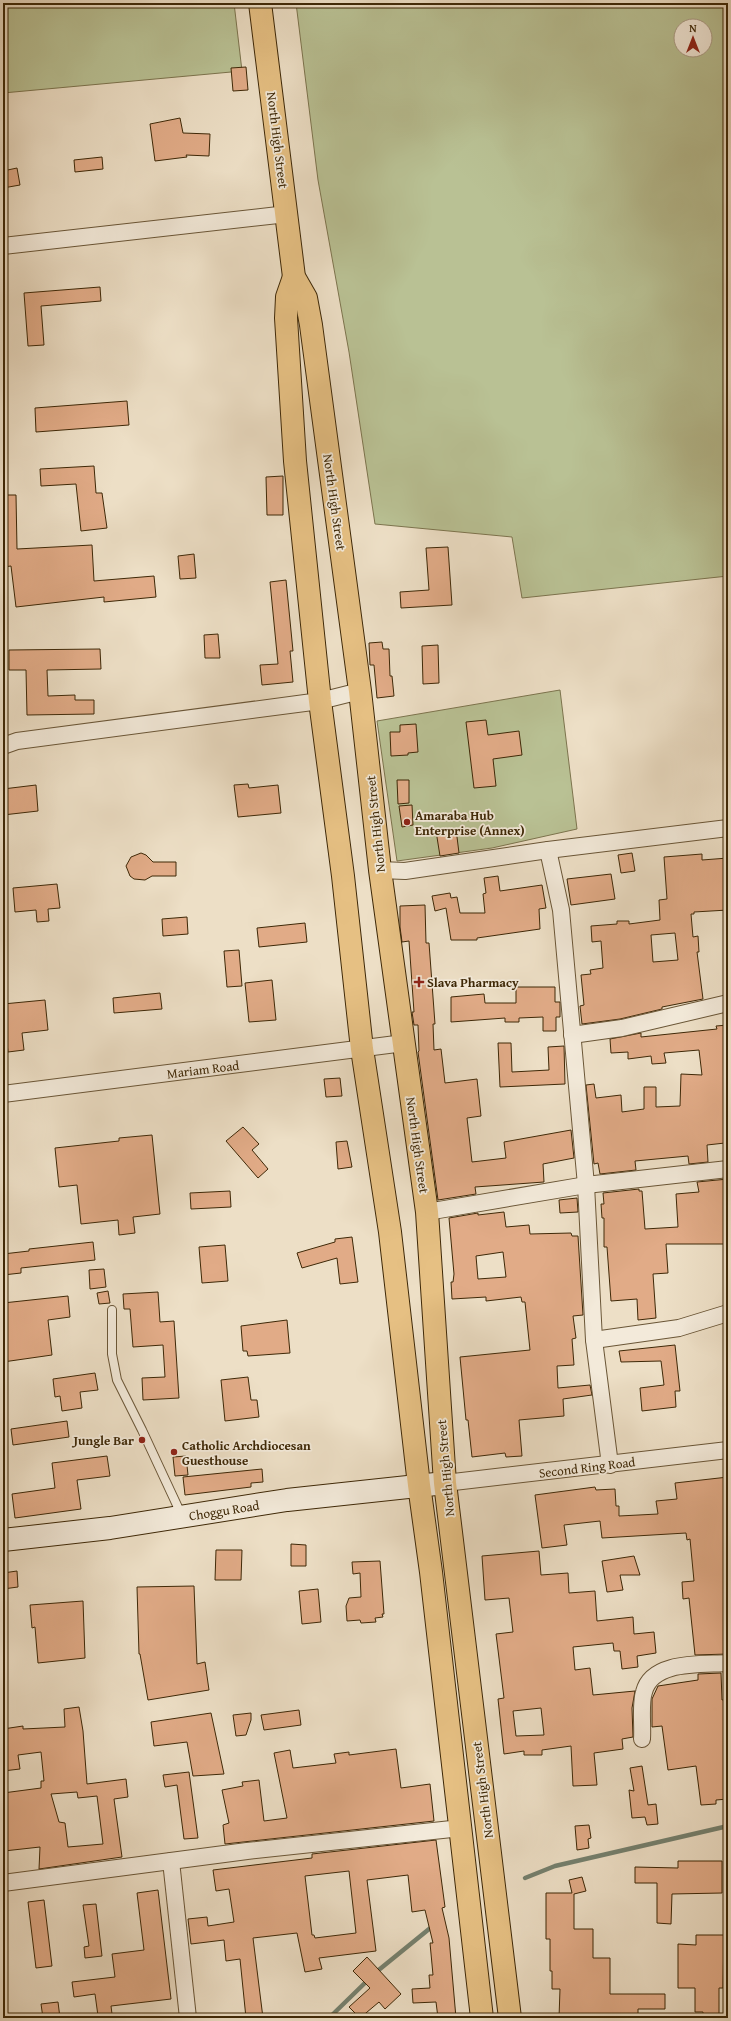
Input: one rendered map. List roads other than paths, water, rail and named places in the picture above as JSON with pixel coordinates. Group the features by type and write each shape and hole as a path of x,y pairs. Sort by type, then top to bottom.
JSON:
{"highway":[{"name":"North High Street","path":"260,3 294,277 306,298 311,326 360,692 380,870 427,1212 446,1483 510,2018"},
{"name":"North High Street","path":"294,277 287,297 287,334 295,461 320,701 343,876 362,1049 390,1232 419,1485 432,1572 482,2018"}],"main road":[{"name":"Choggu Road","path":"3,1540 110,1528 287,1500 446,1483"}],"street":[{"path":"3,246 287,214"},
{"path":"3,746 25,740 320,701 360,692"},
{"path":"380,870 404,871 548,850 728,828"},
{"path":"548,850 561,910 586,1185 594,1340 610,1465"},
{"path":"572,1035 622,1028 728,1003"},
{"name":"Mariam Road","path":"3,1094 404,1043"},
{"path":"427,1212 586,1185 728,1169"},
{"path":"594,1340 679,1328 728,1313"},
{"name":"Second Ring Road","path":"446,1483 728,1450"},
{"path":"642,1739 643,1692 651,1678 662,1671 678,1667 728,1662"},
{"path":"3,1883 247,1851 461,1828"},
{"path":"171,1861 188,2018"}],"lane":[{"path":"112,1310 112,1354 117,1380 182,1517"}],"waterway":[{"path":"525,1878 555,1866 728,1826"},
{"path":"375,1973 434,1925"},
{"path":"329,2018 369,1979"}],"place":[{"name":"Amaraba Hub Enterprise (Annex)","path":"407,822"},
{"name":"Slava Pharmacy","path":"419,982"},
{"name":"Jungle Bar","path":"142,1440"},
{"name":"Catholic Archdiocesan Guesthouse","path":"174,1452"}]}
